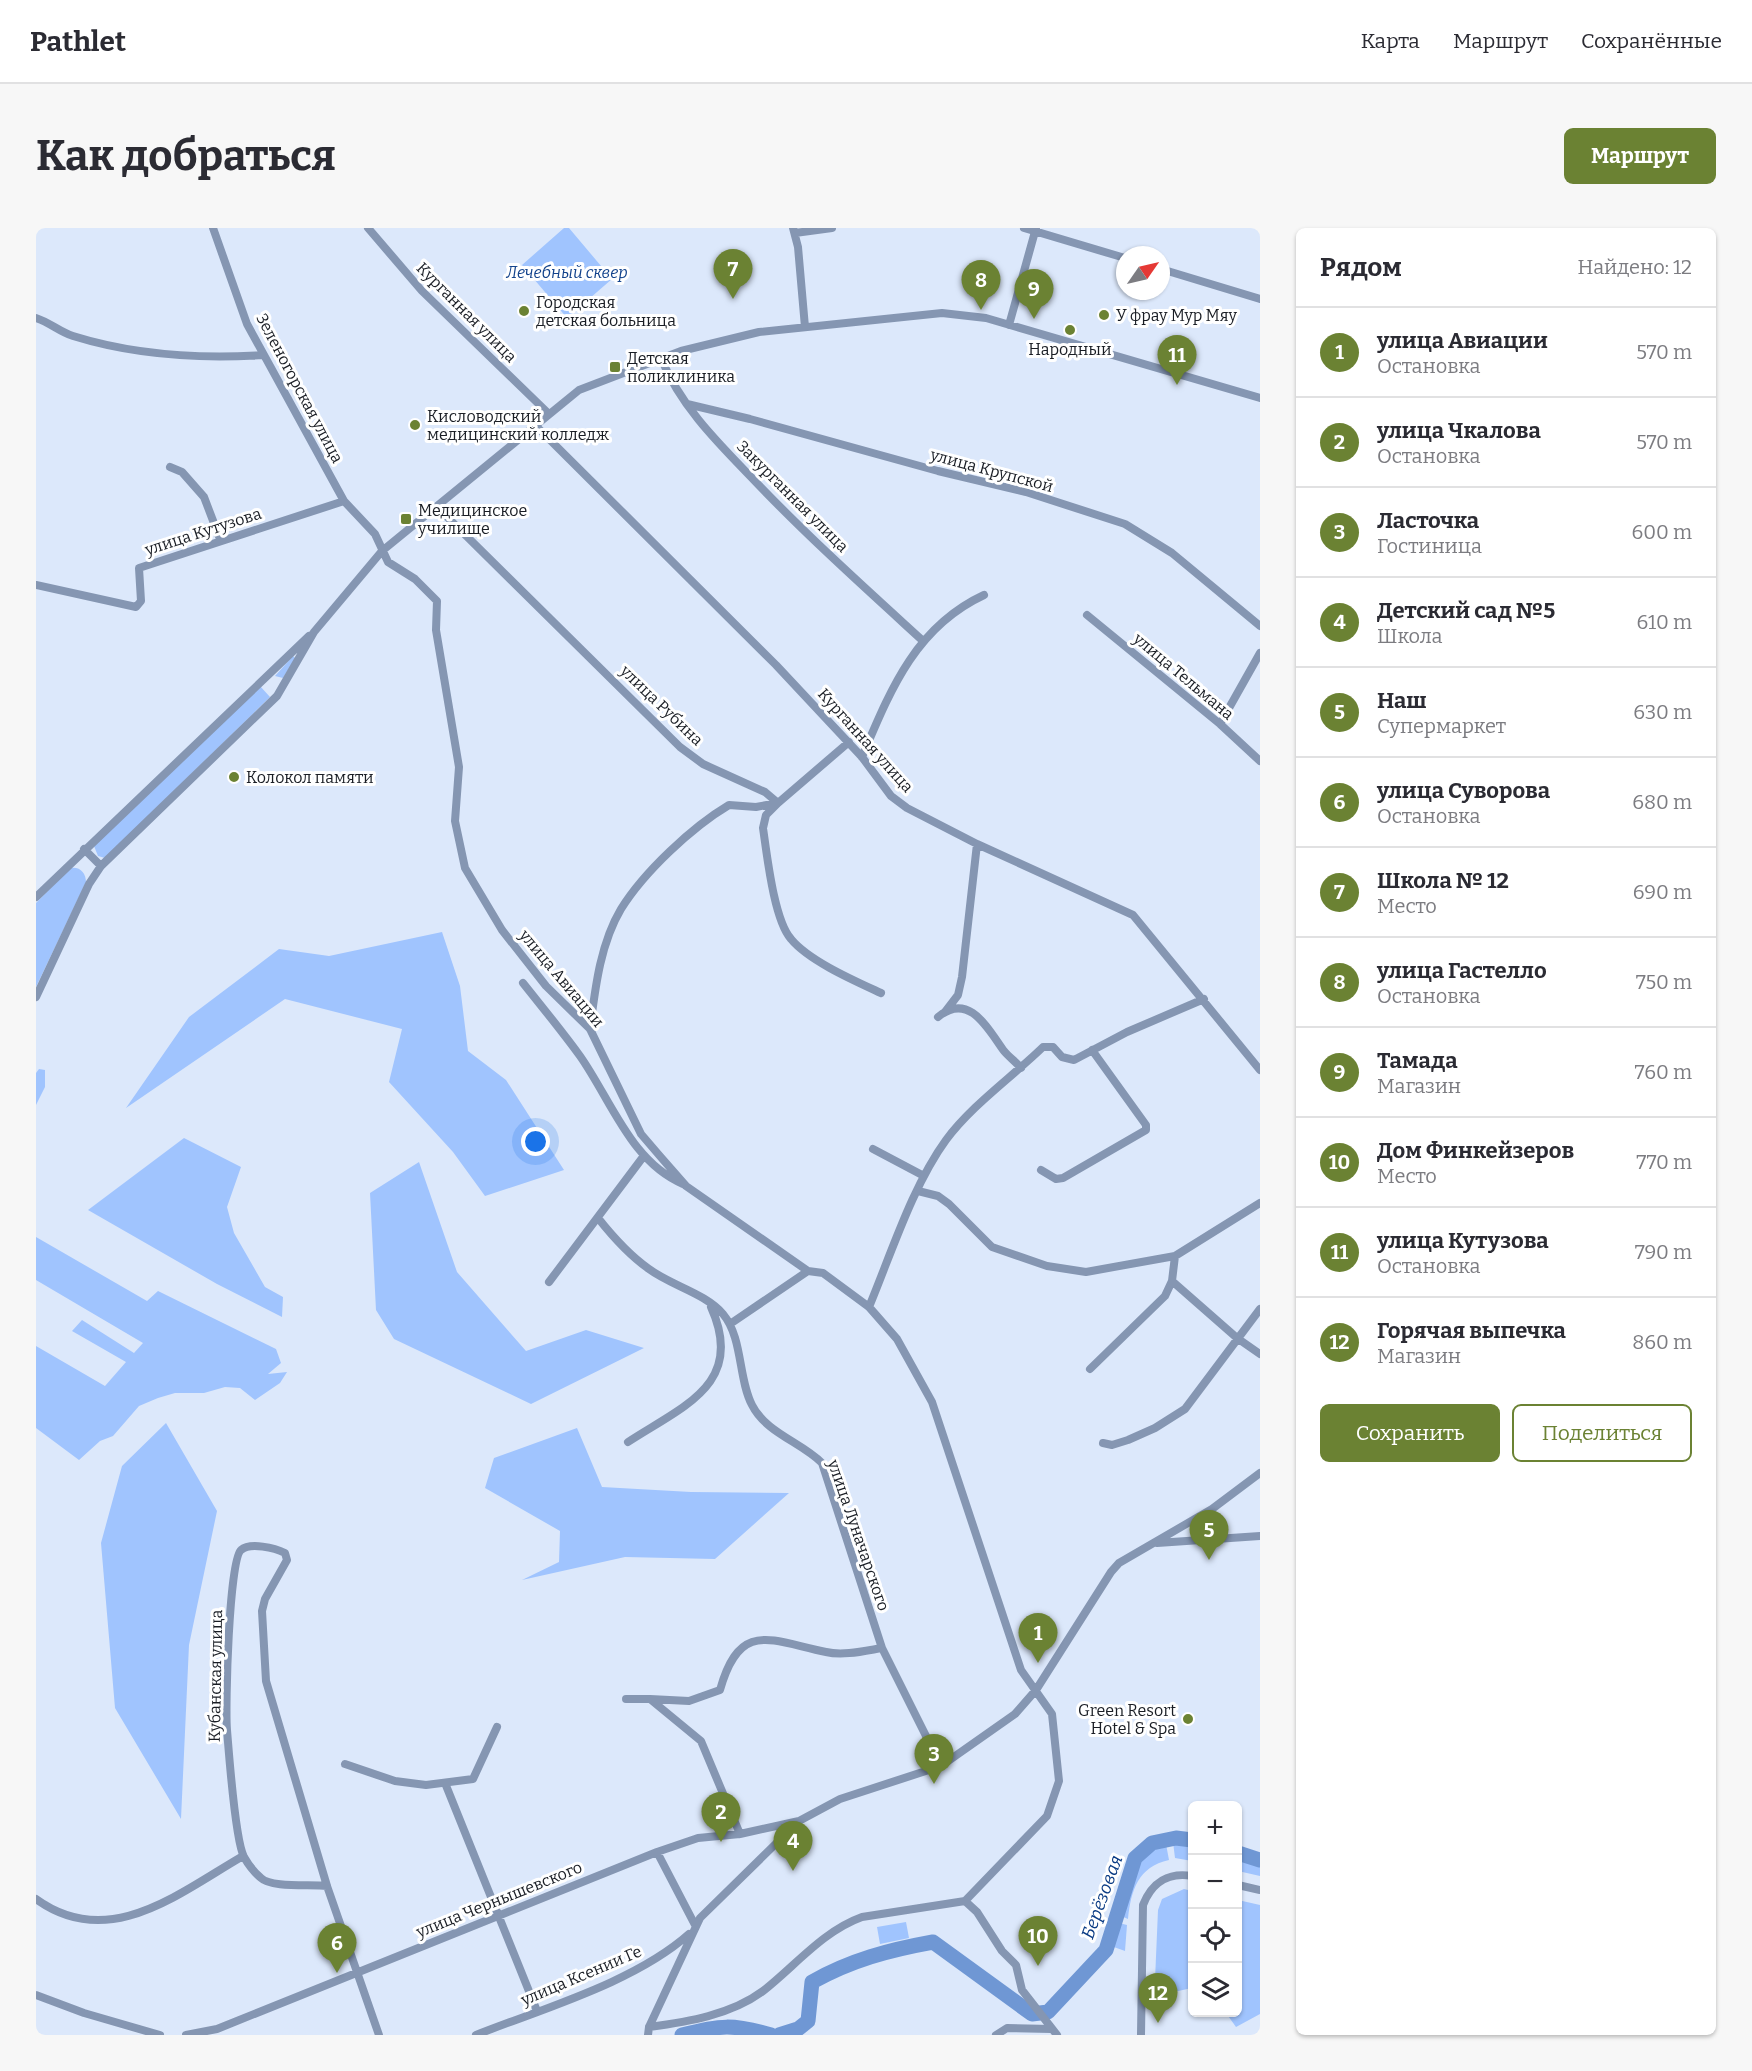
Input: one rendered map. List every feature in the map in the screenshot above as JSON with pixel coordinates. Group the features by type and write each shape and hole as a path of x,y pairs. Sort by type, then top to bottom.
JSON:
{"street":[{"name":"Зеленогорская улица","path":"213,228 236,297 263,355 344,501 375,534 382,551"},
{"name":"Курганная улица","path":"368,228 422,291 548,413"},
{"path":"805,327 794,230 832,228"},
{"path":"1024,228 1116,255"},
{"path":"1009,325 1035,230"},
{"path":"1170,272 1260,299"},
{"path":"36,897 314,632 382,551 548,413 579,390 661,357 704,344 759,332 942,313 986,318 1260,398"},
{"path":"36,316 70,335 117,348 216,358 263,355"},
{"name":"Закурганная улица","path":"661,357 687,404 708,432 792,520 922,640"},
{"name":"улица Крупской","path":"687,404 1026,492 1125,524 1172,553 1260,626"},
{"name":"Курганная улица","path":"535,425 776,665 849,742 891,796 907,808 978,844 1133,915 1260,1070"},
{"path":"170,467 182,472 204,497 220,539"},
{"name":"улица Кутузова","path":"36,585 136,607 141,601 139,568 220,539 344,501"},
{"name":"улица Рубина","path":"437,507 680,747 703,764 765,792 778,803"},
{"name":"улица Авиации","path":"382,551 388,562 415,579 437,601 436,630 459,767 455,821 465,867 502,930 546,986 590,1029 641,1134 687,1186"},
{"path":"862,758 892,686 922,640 965,604 984,595"},
{"name":"улица Тельмана","path":"1087,615 1220,724 1260,761"},
{"path":"36,997 43,987 89,884 101,866 277,696 314,632"},
{"path":"1220,724 1260,653"},
{"path":"849,742 778,803 766,815 763,828 778,909 790,939 835,972 881,993"},
{"path":"590,1029 595,991 609,937 621,909 673,847 729,805 756,807 778,803"},
{"path":"978,844 962,977 958,994 941,1015 963,1009 976,1016 988,1026 1005,1052 1021,1068"},
{"path":"84,849 101,866"},
{"name":"улица Авиации","path":"523,983 580,1056 643,1157 671,1179 687,1186 808,1271 823,1273 869,1307 897,1339 932,1402 1022,1670 1052,1714 1059,1781 1047,1816 965,1901"},
{"path":"869,1307 924,1176 953,1131 1043,1047 1048,1046 1062,1057 1074,1060 1204,999"},
{"path":"1041,1170 1056,1179 1063,1179 1146,1130 1146,1125 1092,1050"},
{"path":"873,1149 924,1176"},
{"path":"549,1282 643,1157"},
{"path":"918,1191 938,1196 949,1204 992,1247 1047,1266 1086,1272 1175,1256 1260,1203"},
{"path":"597,1218 618,1243 650,1270 710,1304 730,1324 808,1271"},
{"path":"1090,1369 1165,1296 1172,1281 1175,1256"},
{"path":"1172,1281 1237,1338 1260,1354"},
{"path":"628,1442 697,1397 709,1385 723,1353 722,1333 710,1304"},
{"path":"1102,1443 1112,1445 1128,1440 1185,1409 1260,1310"},
{"name":"улица Луначарского","path":"730,1324 751,1404 759,1417 781,1434 810,1451 822,1463 882,1648 940,1767"},
{"path":"649,2031 693,1928 799,1821 840,1799 940,1767 1006,1720 1036,1690 1110,1572 1131,1554 1212,1509 1260,1473"},
{"path":"1154,1543 1260,1536"},
{"name":"Кубанская улица","path":"243,1856 227,1728 231,1584 237,1556 242,1549 249,1546 278,1550 285,1553 287,1560 265,1599 262,1611 263,1661 266,1681 327,1886"},
{"path":"626,1700 689,1701 720,1690 725,1671 734,1657 746,1645 760,1638 776,1639 828,1653 882,1648"},
{"path":"650,1699 701,1741 741,1834"},
{"path":"345,1764 395,1781 426,1785 473,1779 497,1727"},
{"path":"445,1783 537,2011"},
{"name":"улица Чернышевского","path":"186,2035 217,2032 356,1971 657,1852 698,1838 741,1834 799,1821"},
{"path":"657,1852 693,1928"},
{"path":"36,1899 50,1909 73,1919 107,1920 135,1916 157,1906 243,1856 262,1880 273,1884 327,1886 379,2035"},
{"path":"1141,2035 1143,1905 1146,1896 1159,1881 1174,1874 1188,1876"},
{"path":"1242,1886 1260,1890"},
{"path":"649,2031 729,2010 761,1993 836,1929 850,1921 862,1917 965,1901 977,1912 1002,1951 1017,1965 1022,1990 1035,2003 1054,2032"},
{"name":"улица Ксении Ге","path":"476,2035 648,1964 676,1946 693,1928"},
{"path":"36,1995 84,2013 160,2035"},
{"path":"996,2035 1007,2028 1054,2032"}],"green space":[{"name":"Лечебный сквер","path":"564,228 569,228 612,279 567,318 522,265"},
{"path":"293,656 295,658 283,678 275,676"},
{"path":"260,686 270,697 105,858 98,856 94,846"},
{"path":"70,868 82,871 86,882 36,987 36,903"},
{"path":"442,932 460,986 468,1051 506,1080 564,1170 485,1196 453,1152 389,1082 402,1029 285,999 126,1108 189,1017 279,949 329,956"},
{"path":"39,1069 45,1070 45,1087 36,1105 36,1073"},
{"path":"184,1138 241,1167 227,1207 234,1233 265,1287 283,1297 282,1317 217,1284 88,1210"},
{"path":"419,1162 457,1272 526,1351 586,1330 644,1348 531,1404 394,1339 376,1310 370,1193"},
{"path":"36,1237 147,1301 158,1291 276,1349 281,1363 268,1374 287,1372 280,1383 255,1400 240,1388 225,1387 204,1393 175,1393 139,1406 113,1436 100,1441 79,1460 36,1428 36,1346 105,1386 126,1362 72,1331 82,1320 134,1353 143,1343 36,1280"},
{"path":"166,1423 217,1511 189,1645 181,1819 115,1708 101,1543 122,1466"},
{"path":"577,1428 602,1487 691,1492 789,1493 715,1559 625,1557 522,1580 559,1562 560,1531 485,1488 494,1458"},
{"path":"1173,1842 1188,1843 1188,1860 1175,1858"},
{"path":"1166,1844 1169,1860 1158,1863 1143,1874 1134,1889 1128,1919 1121,1916 1130,1882 1139,1862 1155,1848"},
{"path":"1242,1857 1260,1863 1260,1876 1242,1872"},
{"path":"1184,1889 1188,1890 1188,1989 1169,1993 1154,2003 1158,1910 1162,1899"},
{"path":"1242,1901 1260,1905 1260,2014 1236,2027 1229,2017 1242,2017"},
{"path":"906,1922 909,1938 880,1944 877,1927"},
{"path":"1119,1923 1127,1925 1125,1951 1111,1946"}],"waterway":[{"name":"Берёзовая","path":"779,2035 798,2029 808,2021 812,1982 871,1957 933,1942 1032,2014 1048,2012 1106,1950 1135,1858 1152,1843 1176,1838 1188,1840"},
{"name":"Берёзовая","path":"1242,1854 1260,1860"},
{"name":"Берёзовая","path":"682,2035 726,2027 771,2035"}],"place":[{"name":"Школа № 12","path":"733,299"},
{"name":"улица Гастелло","path":"981,310"},
{"name":"Городская детская больница","path":"524,311"},
{"name":"У фрау Мур Мяу","path":"1104,315"},
{"name":"Тамада","path":"1034,319"},
{"name":"Народный","path":"1070,330"},
{"name":"Детская поликлиника","path":"615,367"},
{"name":"улица Кутузова","path":"1177,385"},
{"name":"Кисловодский медицинский колледж","path":"415,425"},
{"name":"Медицинское училище","path":"406,519"},
{"name":"Колокол памяти","path":"234,777"},
{"name":"Наш","path":"1209,1560"},
{"name":"улица Авиации","path":"1038,1663"},
{"name":"Green Resort Hotel & Spa","path":"1188,1719"},
{"name":"Ласточка","path":"934,1784"},
{"name":"улица Чкалова","path":"721,1842"},
{"name":"Детский сад №5","path":"793,1871"},
{"name":"Дом Финкейзеров","path":"1038,1966"},
{"name":"улица Суворова","path":"337,1973"},
{"name":"Горячая выпечка","path":"1158,2023"}]}
